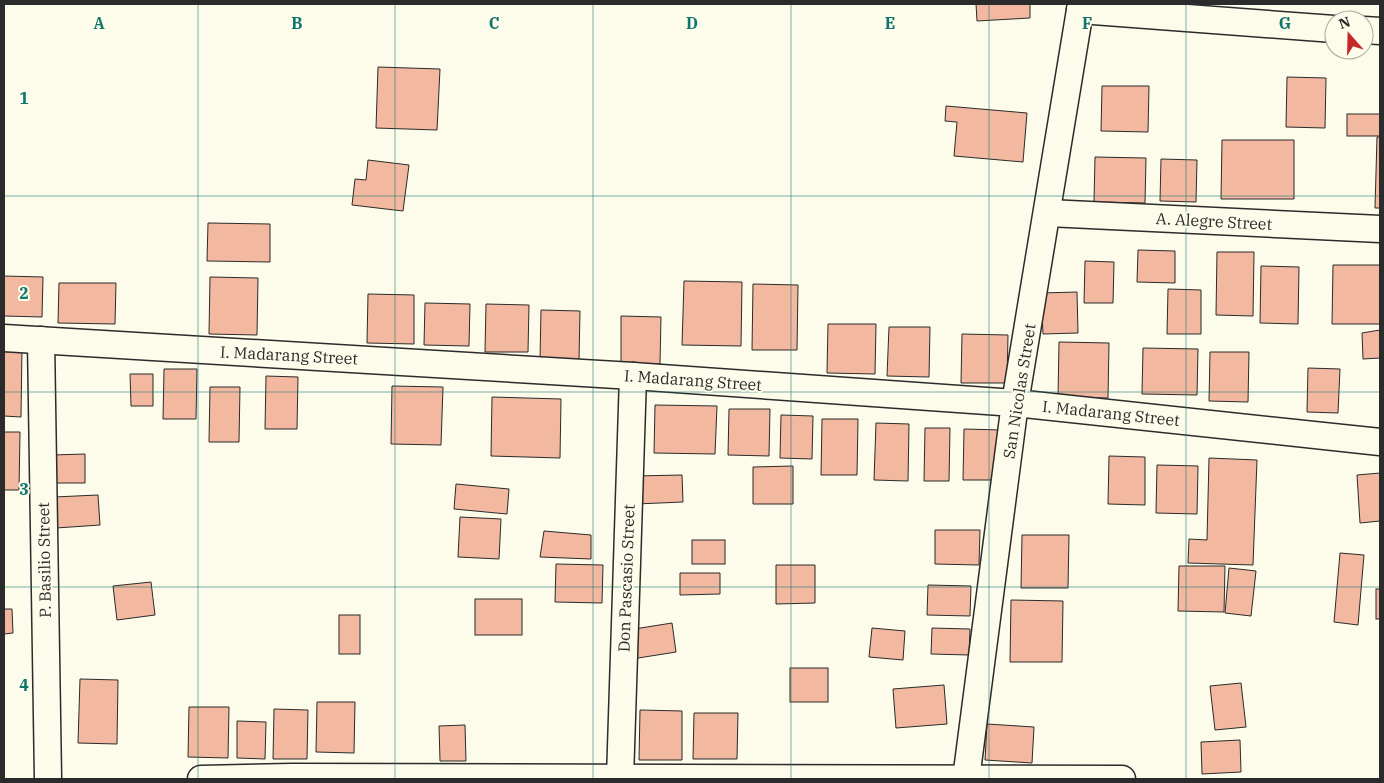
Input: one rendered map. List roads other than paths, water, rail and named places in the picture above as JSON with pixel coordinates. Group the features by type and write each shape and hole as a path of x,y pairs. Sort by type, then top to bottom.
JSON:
{"street":[{"path":"1081,7 1324,28"},
{"name":"San Nicolas Street","path":"966,778 1016,403 1081,7"},
{"name":"A. Alegre Street","path":"1048,213 1380,228"},
{"name":"I. Madarang Street","path":"4,338 633,376 1016,403 1380,442"},
{"name":"P. Basilio Street","path":"41,340 48,779"},
{"name":"Don Pascasio Street","path":"620,779 633,376"},
{"path":"201,779 292,776 620,779 1122,779"}]}
